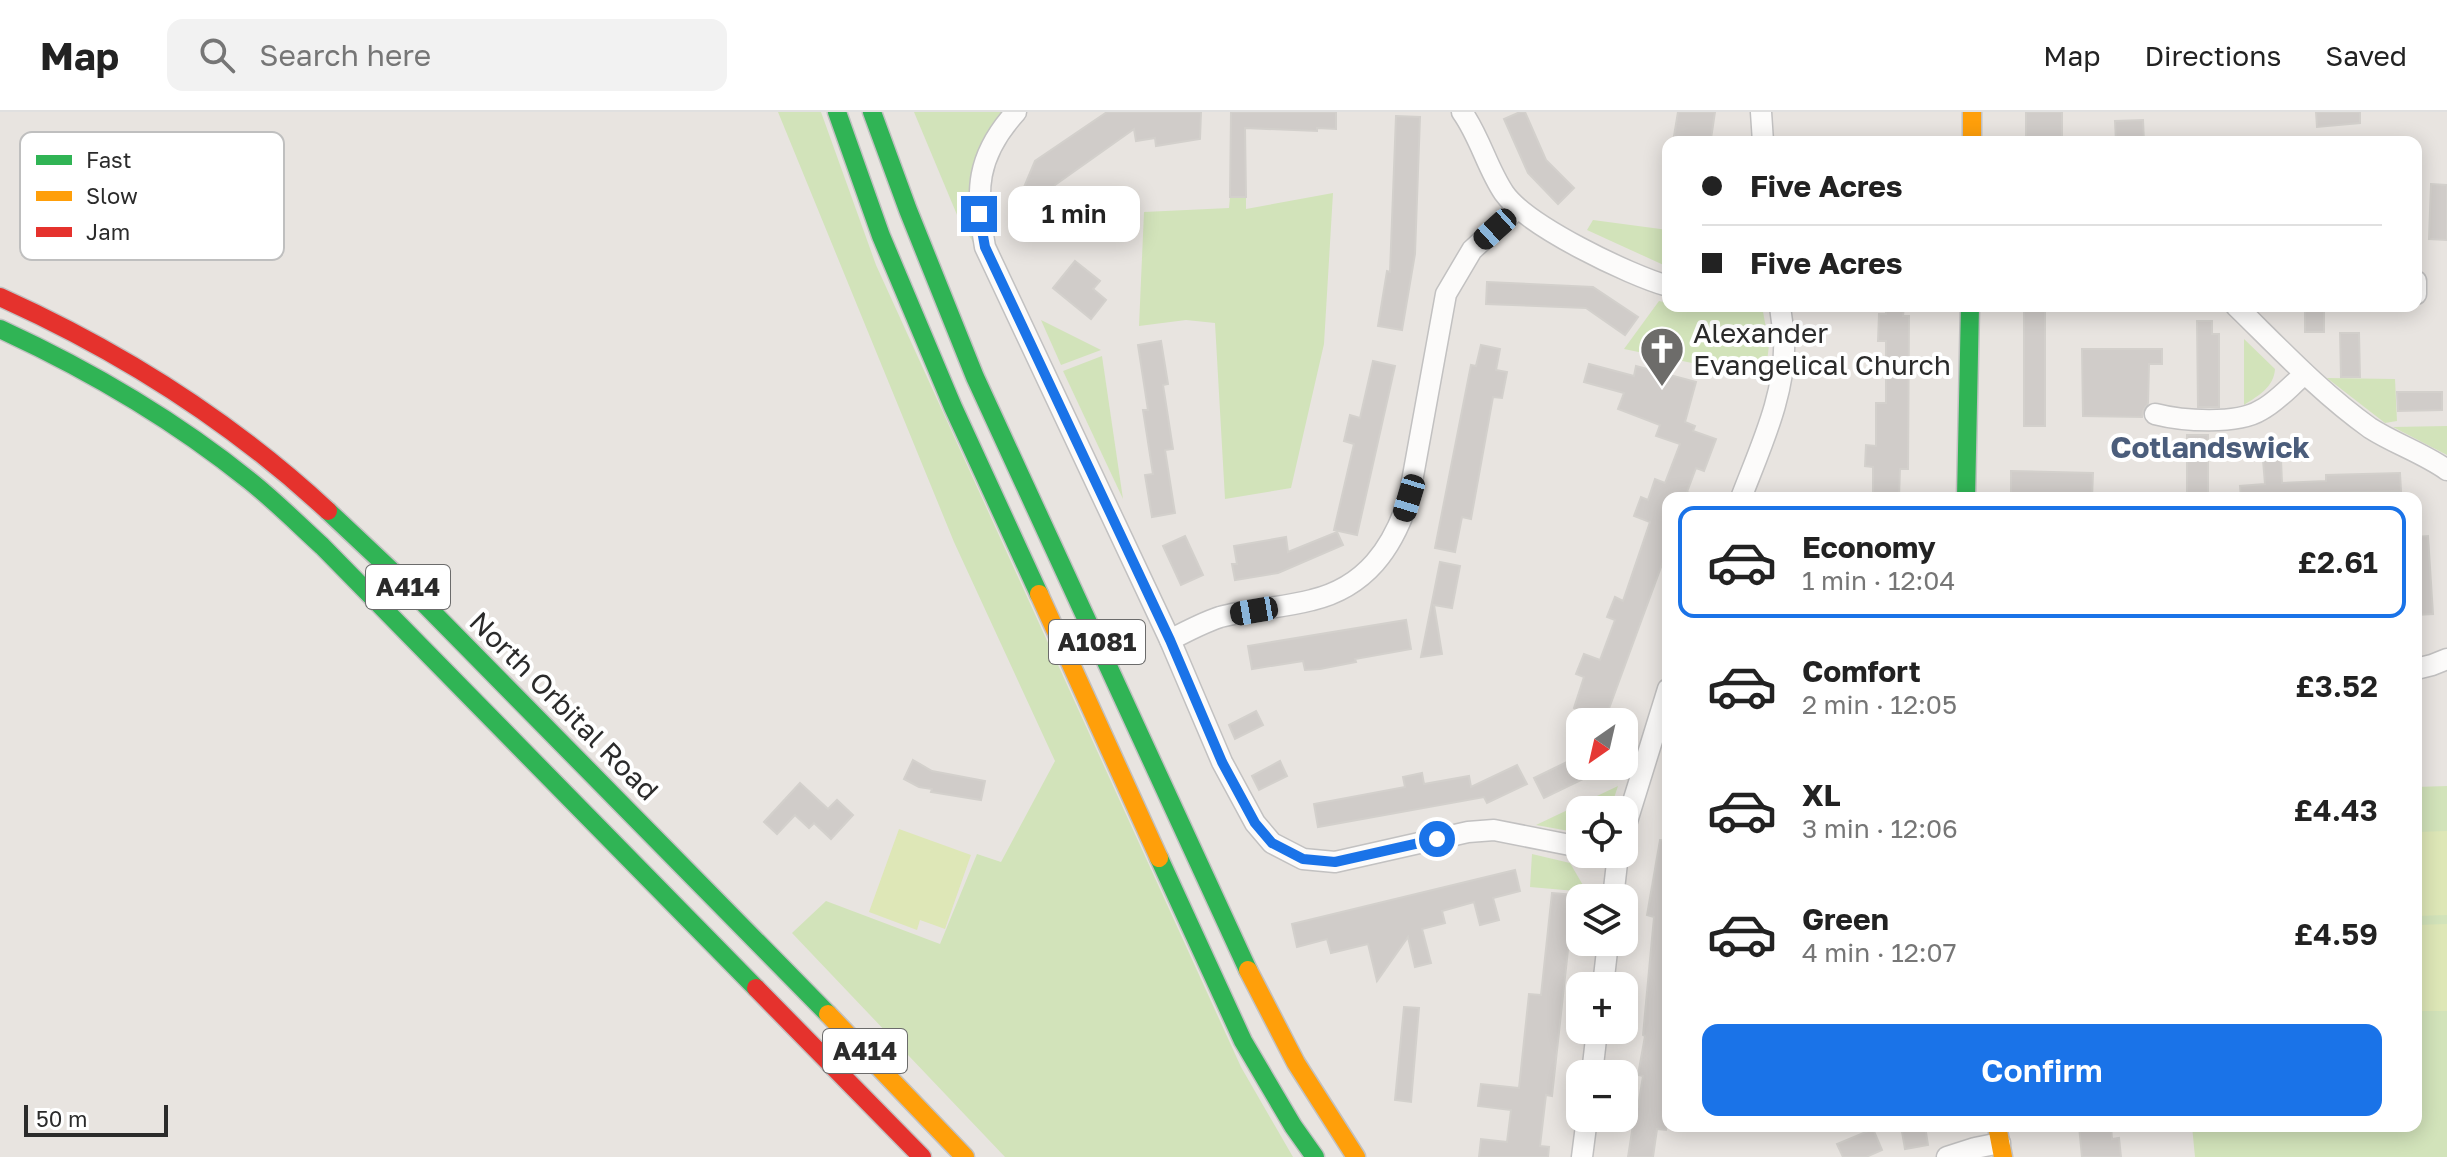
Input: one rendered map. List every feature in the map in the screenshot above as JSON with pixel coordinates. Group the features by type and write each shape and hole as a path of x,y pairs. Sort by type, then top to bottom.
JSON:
{"main road":[{"name":"A1081","path":"837,112 881,236 953,407 1243,1041 1315,1157"},
{"name":"A1081","path":"872,112 975,377 1240,954 1296,1063 1356,1157"},
{"path":"1972,112 1972,136"},
{"name":"North Orbital Road","path":"0,297 58,322 143,369 269,459 325,508 395,574 763,946 965,1157"},
{"path":"1966,492 1970,312"},
{"name":"North Orbital Road","path":"0,329 31,342 160,416 250,481 302,527 922,1157"}],"street":[{"path":"1016,112 989,150 981,173 979,214 985,247 1170,640 1222,762 1255,823 1272,843 1303,859 1335,862 1468,832 1494,830 1566,844"},
{"path":"1462,112 1504,193 1517,209 1538,225 1662,284"},
{"path":"1761,112 1763,136"},
{"path":"1170,640 1200,624 1224,616 1314,600 1343,588 1378,560 1390,545 1409,498 1446,294 1472,250 1517,209"},
{"path":"1743,492 1780,383 1784,338 1781,312"},
{"path":"2242,312 2305,374 2370,427 2447,470"},
{"path":"2155,414 2176,419 2247,416 2263,410 2305,374"},
{"path":"2422,668 2447,659"},
{"path":"1635,796 1662,708"},
{"path":"1582,1157 1585,1132"},
{"path":"1947,1157 2000,1142"}],"green space":[{"path":"778,112 821,112 876,265 1241,1067 1293,1157 1005,1157 792,933 826,901 940,944 977,854 1001,862 1055,761 954,542"},
{"path":"914,112 1002,112 993,127 977,248 960,222"},
{"path":"1333,193 1324,344 1291,488 1225,499 1215,323 1186,320 1139,326 1144,212 1229,208 1230,197 1246,197 1246,209"},
{"path":"1593,220 1662,229 1662,264 1587,230"},
{"path":"1659,301 1662,302 1662,312 1763,312 1769,345 1765,378 1624,349"},
{"path":"1041,320 1101,350 1061,365"},
{"path":"2244,339 2275,369 2268,386 2244,405"},
{"path":"1102,356 1123,499 1063,371"},
{"path":"2327,378 2395,379 2397,421 2385,423"},
{"path":"2447,426 2447,455 2393,427"},
{"path":"1618,786 1615,796 1597,796"},
{"path":"2447,786 2447,1157 2195,1157 2193,1132 2422,1132 2422,787"},
{"path":"1566,811 1566,830 1536,825"},
{"path":"899,829 971,855 945,929 920,920 917,930 869,912"},
{"path":"2447,831 2447,915 2422,916 2422,832"},
{"path":"1532,854 1566,862 1566,868 1573,868 1582,884 1566,884 1566,890 1530,887"},
{"path":"2447,924 2447,1011 2422,1011 2422,925"}],"building":[{"path":"1107,112 1201,112 1200,139 1156,146 1155,138 1136,141 1134,129 1055,185 1036,219 1014,211 1035,161"},
{"path":"1231,112 1336,112 1336,129 1245,128 1246,197 1230,197"},
{"path":"1525,112 1546,160 1574,188 1558,204 1528,173 1504,119"},
{"path":"1678,112 1715,112 1711,136 1674,136"},
{"path":"2026,112 2062,112 2062,136 2026,136"},
{"path":"2316,112 2360,112 2360,123 2317,127"},
{"path":"1396,116 1420,117 1415,254 1402,330 1378,326 1387,271 1390,272"},
{"path":"2143,120 2144,136 2116,136 2115,121"},
{"path":"2431,184 2447,185 2447,240 2429,239"},
{"path":"1075,261 1100,281 1093,289 1106,300 1091,319 1053,288"},
{"path":"1487,282 1593,287 1638,317 1625,335 1586,308 1486,304"},
{"path":"1903,312 1903,316 1909,316 1908,469 1900,469 1899,492 1873,492 1873,467 1865,466 1866,445 1876,446 1876,403 1886,403 1886,341 1878,341 1879,314"},
{"path":"2024,312 2045,312 2045,426 2024,426"},
{"path":"2305,312 2324,312 2324,332 2305,332"},
{"path":"2197,321 2212,321 2212,334 2219,334 2219,407 2198,407"},
{"path":"2340,333 2359,333 2360,377 2341,377"},
{"path":"1161,341 1168,384 1163,385 1173,449 1165,450 1175,513 1152,517 1145,475 1153,474 1143,410 1148,410 1138,345"},
{"path":"1481,345 1500,349 1496,370 1507,372 1502,398 1493,397 1471,519 1462,517 1455,552 1435,548 1471,365 1476,366"},
{"path":"2082,349 2162,349 2162,364 2149,364 2148,403 2142,417 2083,416"},
{"path":"1373,361 1395,366 1357,535 1334,530 1354,444 1344,441 1350,415 1360,418"},
{"path":"1589,364 1634,376 1636,366 1696,382 1685,422 1695,426 1693,431 1716,439 1704,471 1696,468 1687,492 1662,492 1662,564 1609,708 1574,708 1584,677 1576,674 1584,654 1600,660 1615,620 1607,617 1615,597 1623,601 1650,522 1634,516 1641,497 1648,500 1655,479 1665,483 1680,444 1656,436 1660,425 1618,409 1624,393 1584,382"},
{"path":"2397,392 2442,392 2442,410 2398,411"},
{"path":"2187,435 2208,435 2208,492 2187,492"},
{"path":"2281,459 2282,483 2326,481 2326,475 2400,473 2401,491 2240,492 2240,486 2265,484 2263,460"},
{"path":"2011,471 2093,473 2092,492 2011,492"},
{"path":"1337,532 1343,545 1278,573 1235,580 1232,564 1237,564 1234,546 1286,537 1288,552"},
{"path":"1185,536 1203,575 1181,585 1163,546"},
{"path":"2422,536 2428,536 2433,614 2422,615"},
{"path":"1440,562 1460,566 1452,608 1434,605 1442,654 1421,657"},
{"path":"1406,620 1411,649 1320,669 1305,670 1303,661 1252,669 1248,646"},
{"path":"1256,711 1263,725 1235,739 1229,725"},
{"path":"913,760 932,771 985,781 981,800 931,792 932,789 919,787 904,779"},
{"path":"1280,761 1287,776 1259,790 1252,776"},
{"path":"1566,762 1566,780 1581,780 1544,798 1534,778"},
{"path":"1517,765 1527,784 1487,803 1484,797 1318,827 1314,804 1405,787 1403,777 1422,773 1424,784 1469,776 1471,787"},
{"path":"800,783 828,809 837,800 853,815 831,839 814,823 809,828 795,815 777,834 764,822"},
{"path":"1660,840 1662,1130 1657,1129 1653,1157 1628,1157 1632,1132 1638,1132 1643,1076 1638,1075 1645,1036 1654,917 1647,915"},
{"path":"1515,870 1520,891 1493,898 1499,920 1480,925 1474,902 1442,911 1445,923 1422,929 1431,963 1415,967 1408,937 1377,981 1368,944 1331,953 1327,939 1297,947 1292,924"},
{"path":"1552,893 1566,894 1567,956 1552,1096 1546,1095 1540,1146 1549,1147 1548,1157 1479,1157 1481,1139 1507,1142 1511,1110 1478,1106 1481,1084 1519,1088 1529,994 1541,995"},
{"path":"1404,1007 1419,1008 1411,1102 1395,1100"},
{"path":"1866,1132 1874,1132 1882,1150 1866,1157 1843,1157 1837,1144"},
{"path":"1902,1132 1926,1132 1928,1145 1905,1149"},
{"path":"2080,1132 2111,1132 2112,1139 2119,1138 2121,1157 2082,1157"}],"traffic: fast":[{"path":"837,112 881,236 953,407 1039,594"},
{"path":"872,112 975,377 1248,970"},
{"path":"1966,492 1970,312"},
{"path":"0,329 66,361 161,416 268,496 322,546 756,988"},
{"path":"328,511 395,574 828,1014"},
{"path":"1159,858 1243,1041 1315,1157"}],"traffic: slow":[{"path":"1972,112 1972,136"},
{"path":"1039,594 1159,858"},
{"path":"1248,970 1296,1063 1356,1157"},
{"path":"828,1014 965,1157"},
{"path":"1998,1132 2003,1157"}],"traffic: jam":[{"path":"0,297 88,341 173,390 253,447 328,511"},
{"path":"756,988 922,1157"}],"place":[{"name":"Alexander Evangelical Church","path":"1662,388"}],"district":[{"name":"Cotlandswick","path":"2210,448"}],"route":[{"path":"979,214 985,247 1170,640 1222,762 1255,823 1272,843 1303,859 1335,862 1437,839"}]}
